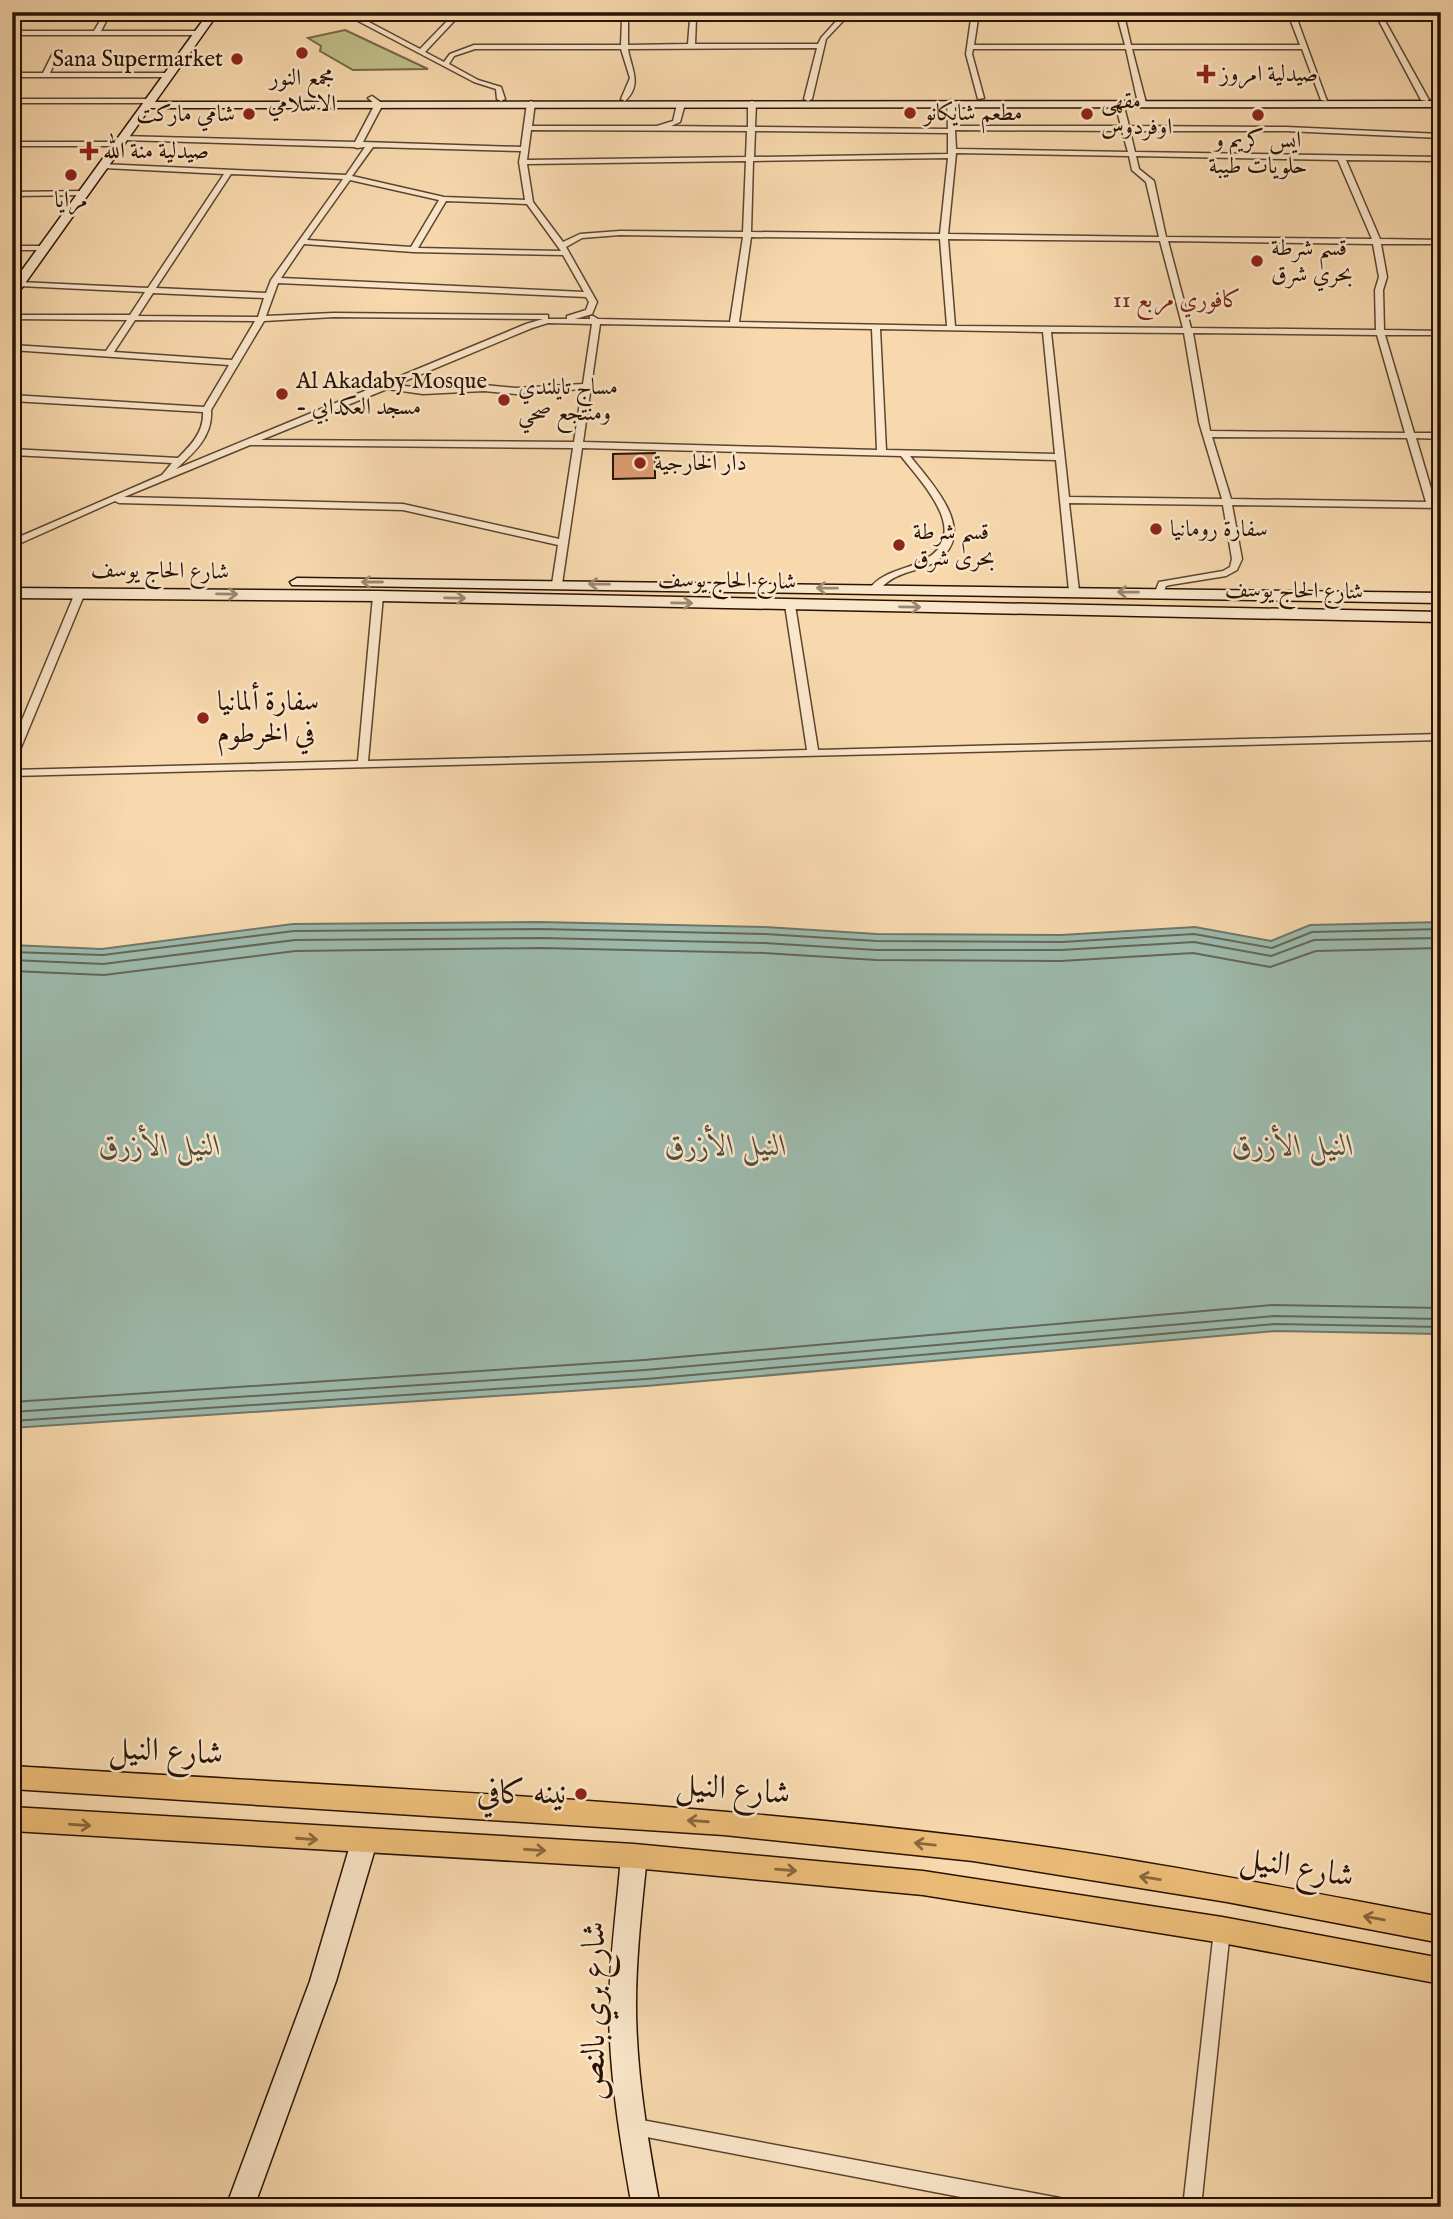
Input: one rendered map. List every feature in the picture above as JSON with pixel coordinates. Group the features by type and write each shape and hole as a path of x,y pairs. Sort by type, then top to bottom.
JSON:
{"main road":[{"name":"شارع الحاج يوسف","path":"12,593 378,596 1441,617"},
{"name":"شارع النيل","path":"12,1777 724,1823 972,1849 1441,1930"},
{"path":"12,1819 634,1856 923,1883 1223,1930 1441,1970"}],"street":[{"path":"97,32 108,12"},
{"path":"16,288 214,12"},
{"path":"376,12 625,17 1120,15 1440,18"},
{"path":"349,13 445,65 477,81 499,88 501,99"},
{"path":"421,52 457,15"},
{"path":"1120,15 1141,101"},
{"path":"625,17 623,46 626,66 633,78 625,99"},
{"path":"691,46 693,17"},
{"path":"808,99 823,39 843,17"},
{"path":"975,17 970,47 980,98"},
{"path":"1293,17 1325,100"},
{"path":"1380,17 1425,100"},
{"path":"12,33 199,33"},
{"path":"445,65 452,55 474,47 821,46"},
{"path":"970,47 1305,47"},
{"path":"46,75 57,51"},
{"path":"12,75 168,75"},
{"path":"375,101 980,98 1441,102"},
{"path":"12,101 681,104 1325,100 1441,102"},
{"path":"357,146 375,101"},
{"path":"951,102 952,154 944,236 951,328"},
{"path":"531,103 523,162 528,202 564,250 593,302 589,312"},
{"path":"734,325 747,235 752,103"},
{"path":"1119,103 1136,170 1150,181 1188,331 1208,434 1227,502 1237,559 1234,568 1226,573 1168,582 1162,584 1160,592"},
{"path":"658,128 676,122 681,104"},
{"path":"527,128 1286,129 1441,136"},
{"path":"12,144 121,141 524,149"},
{"path":"160,479 206,432 209,421 207,410 261,319 275,280 369,147"},
{"path":"523,162 952,154 1441,159"},
{"path":"1064,500 1436,505 1410,436 1380,332 1379,290 1383,277 1377,242 1341,157"},
{"path":"104,166 348,177 444,199 528,202"},
{"path":"109,353 229,172"},
{"path":"12,194 84,193"},
{"path":"413,250 444,199"},
{"path":"564,250 570,239 598,233 1441,242"},
{"path":"303,243 413,250 564,250"},
{"path":"12,248 45,248"},
{"path":"275,280 589,295"},
{"path":"16,288 269,296"},
{"path":"12,544 245,443 546,321 589,312"},
{"path":"557,584 596,323 589,312"},
{"path":"12,317 570,317"},
{"path":"546,321 1441,333"},
{"path":"876,327 882,453"},
{"path":"1048,329 1074,591"},
{"path":"12,346 235,363"},
{"path":"387,386 423,391 484,388 516,391 586,386"},
{"path":"12,398 207,410"},
{"path":"1208,434 1441,436"},
{"path":"245,443 578,445 1060,457"},
{"path":"12,452 180,461"},
{"path":"876,606 874,589 885,577 927,563 946,549 950,536 950,523 942,506 904,454"},
{"path":"112,499 403,507 563,543"},
{"name":"شارع الحاج يوسف","path":"12,581 557,584 1441,598"},
{"path":"12,757 80,593"},
{"path":"363,763 378,596"},
{"path":"790,605 813,752"},
{"path":"12,773 1441,737"},
{"path":"240,2207 323,1981 364,1842"},
{"name":"شارع بري بالنص","path":"634,1856 626,1939 623,2026 631,2126 646,2207"},
{"path":"1192,2207 1223,1930"},
{"path":"631,2126 1060,2207"}],"shaded area":[{"path":"345,30 428,69 353,70 320,51 321,46 308,38"}],"water":[{"name":"النيل الأزرق","path":"540,922 765,927 877,934 1061,935 1195,927 1271,941 1310,925 1441,922 1441,1334 1276,1331 646,1386 12,1428 12,945 102,949 293,924"}],"building":[{"name":"دار الخارجية","path":"655,453 655,478 613,479 613,454"}],"place":[{"name":"مجمع النور الاسلامي","path":"302,53"},
{"name":"Sana Supermarket","path":"237,59"},
{"name":"صيدلية امروز","path":"1206,74"},
{"name":"مطعم شايكانو","path":"910,113"},
{"name":"شامي ماركت","path":"249,114"},
{"name":"مقهى اوفردوس","path":"1087,114"},
{"name":"ايس كريم و حلويات طيبة","path":"1258,115"},
{"name":"صيدلية منة الله","path":"89,151"},
{"name":"مرايا","path":"71,175"},
{"name":"قسم شرطة بحري شرق","path":"1257,261"},
{"name":"Al Akadaby Mosque - مسجد العكدابي","path":"282,394"},
{"name":"مساج تايلندي ومنتجع صحي","path":"504,400"},
{"name":"دار الخارجية","path":"640,463"},
{"name":"سفارة رومانيا","path":"1156,529"},
{"name":"قسم شرطة بحرى شرق","path":"899,545"},
{"name":"سفارة ألمانيا في الخرطوم","path":"203,718"},
{"name":"نينه كافي","path":"581,1794"}],"district":[{"name":"كافوري مربع 11","path":"1177,300"}]}
